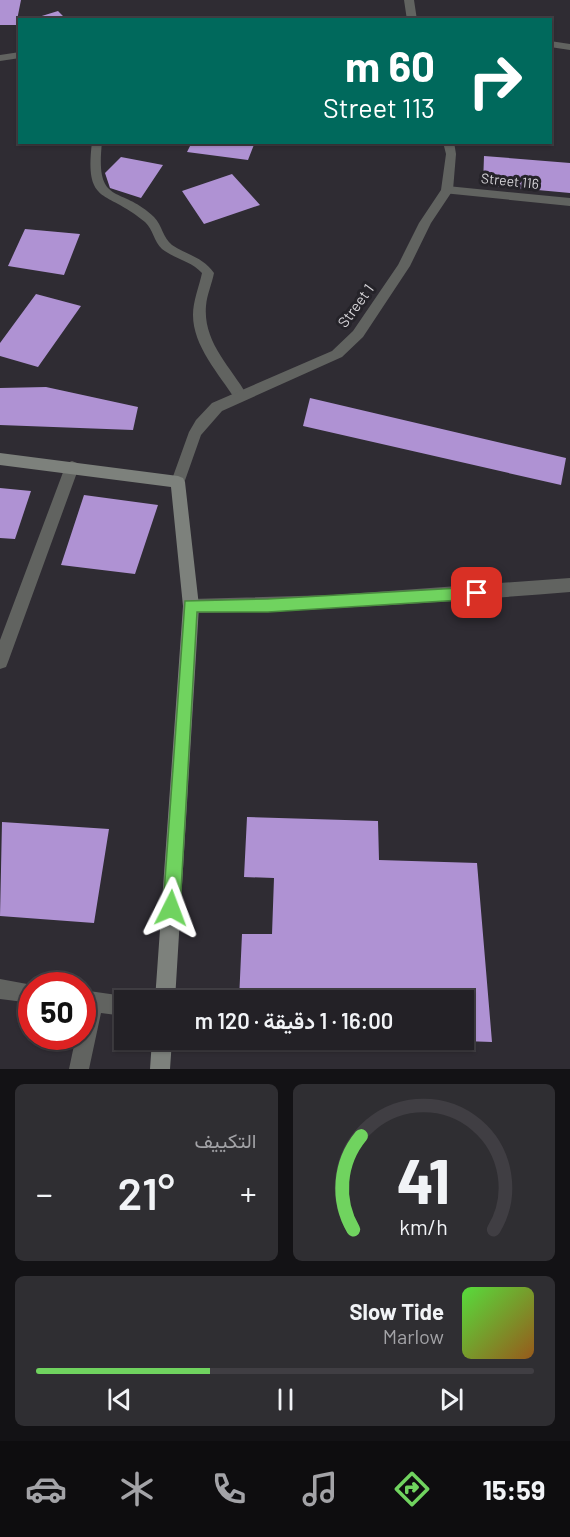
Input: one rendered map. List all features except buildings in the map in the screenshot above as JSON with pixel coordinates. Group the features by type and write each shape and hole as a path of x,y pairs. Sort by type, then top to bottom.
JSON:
{"main road":[{"path":"0,459 178,482 190,606 166,990"},
{"path":"160,1069 161,1050"}],"street":[{"path":"409,0 412,18"},
{"path":"552,44 570,47"},
{"path":"0,58 18,55"},
{"path":"96,144 93,166 96,185 109,196 152,222 166,246 203,265 208,273 199,306 201,326 208,344 240,395"},
{"name":"Street 1","path":"178,482 190,440 203,419 217,407 337,354 358,334 404,266 425,223 447,189 451,154 448,144"},
{"name":"Street 116","path":"447,189 570,202"},
{"path":"0,662 72,467"},
{"path":"190,606 268,605 408,598 570,585"},
{"path":"0,989 18,991"},
{"path":"96,1002 114,1005"},
{"path":"79,1069 82,1050"}],"route":[{"path":"171,908 190,606 268,605 477,593"}]}
